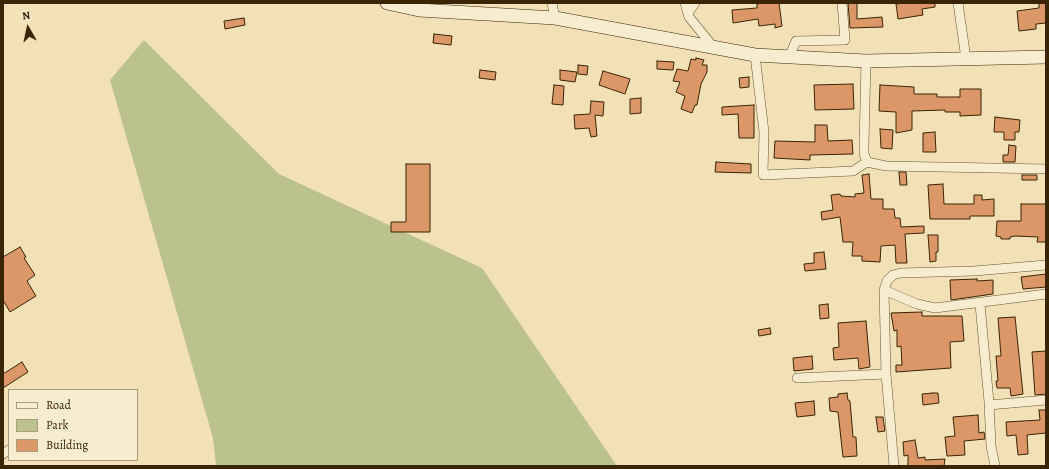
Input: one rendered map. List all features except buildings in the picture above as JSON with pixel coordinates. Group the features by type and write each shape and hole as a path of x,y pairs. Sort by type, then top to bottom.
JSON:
{"main road":[{"path":"387,3 419,10 555,18 715,49 755,55 790,55 866,61 1046,57"}],"street":[{"path":"552,3 555,18"},
{"path":"686,3 689,17 715,49"},
{"path":"688,13 695,3"},
{"path":"790,55 796,41 845,40 842,3"},
{"path":"958,3 966,59"},
{"path":"755,55 764,132 763,175 852,171 867,162 886,166 1046,170"},
{"path":"866,61 864,154 867,162"},
{"path":"894,466 886,374 884,290 886,281 893,275 901,273 974,271 1046,265"},
{"path":"884,290 917,304 935,308 980,304 1046,294"},
{"path":"980,304 991,446 995,466"},
{"path":"797,378 886,374"},
{"path":"989,405 1046,400"}],"green space":[{"path":"144,40 279,174 482,268 617,466 216,466 213,438 110,80"}]}
